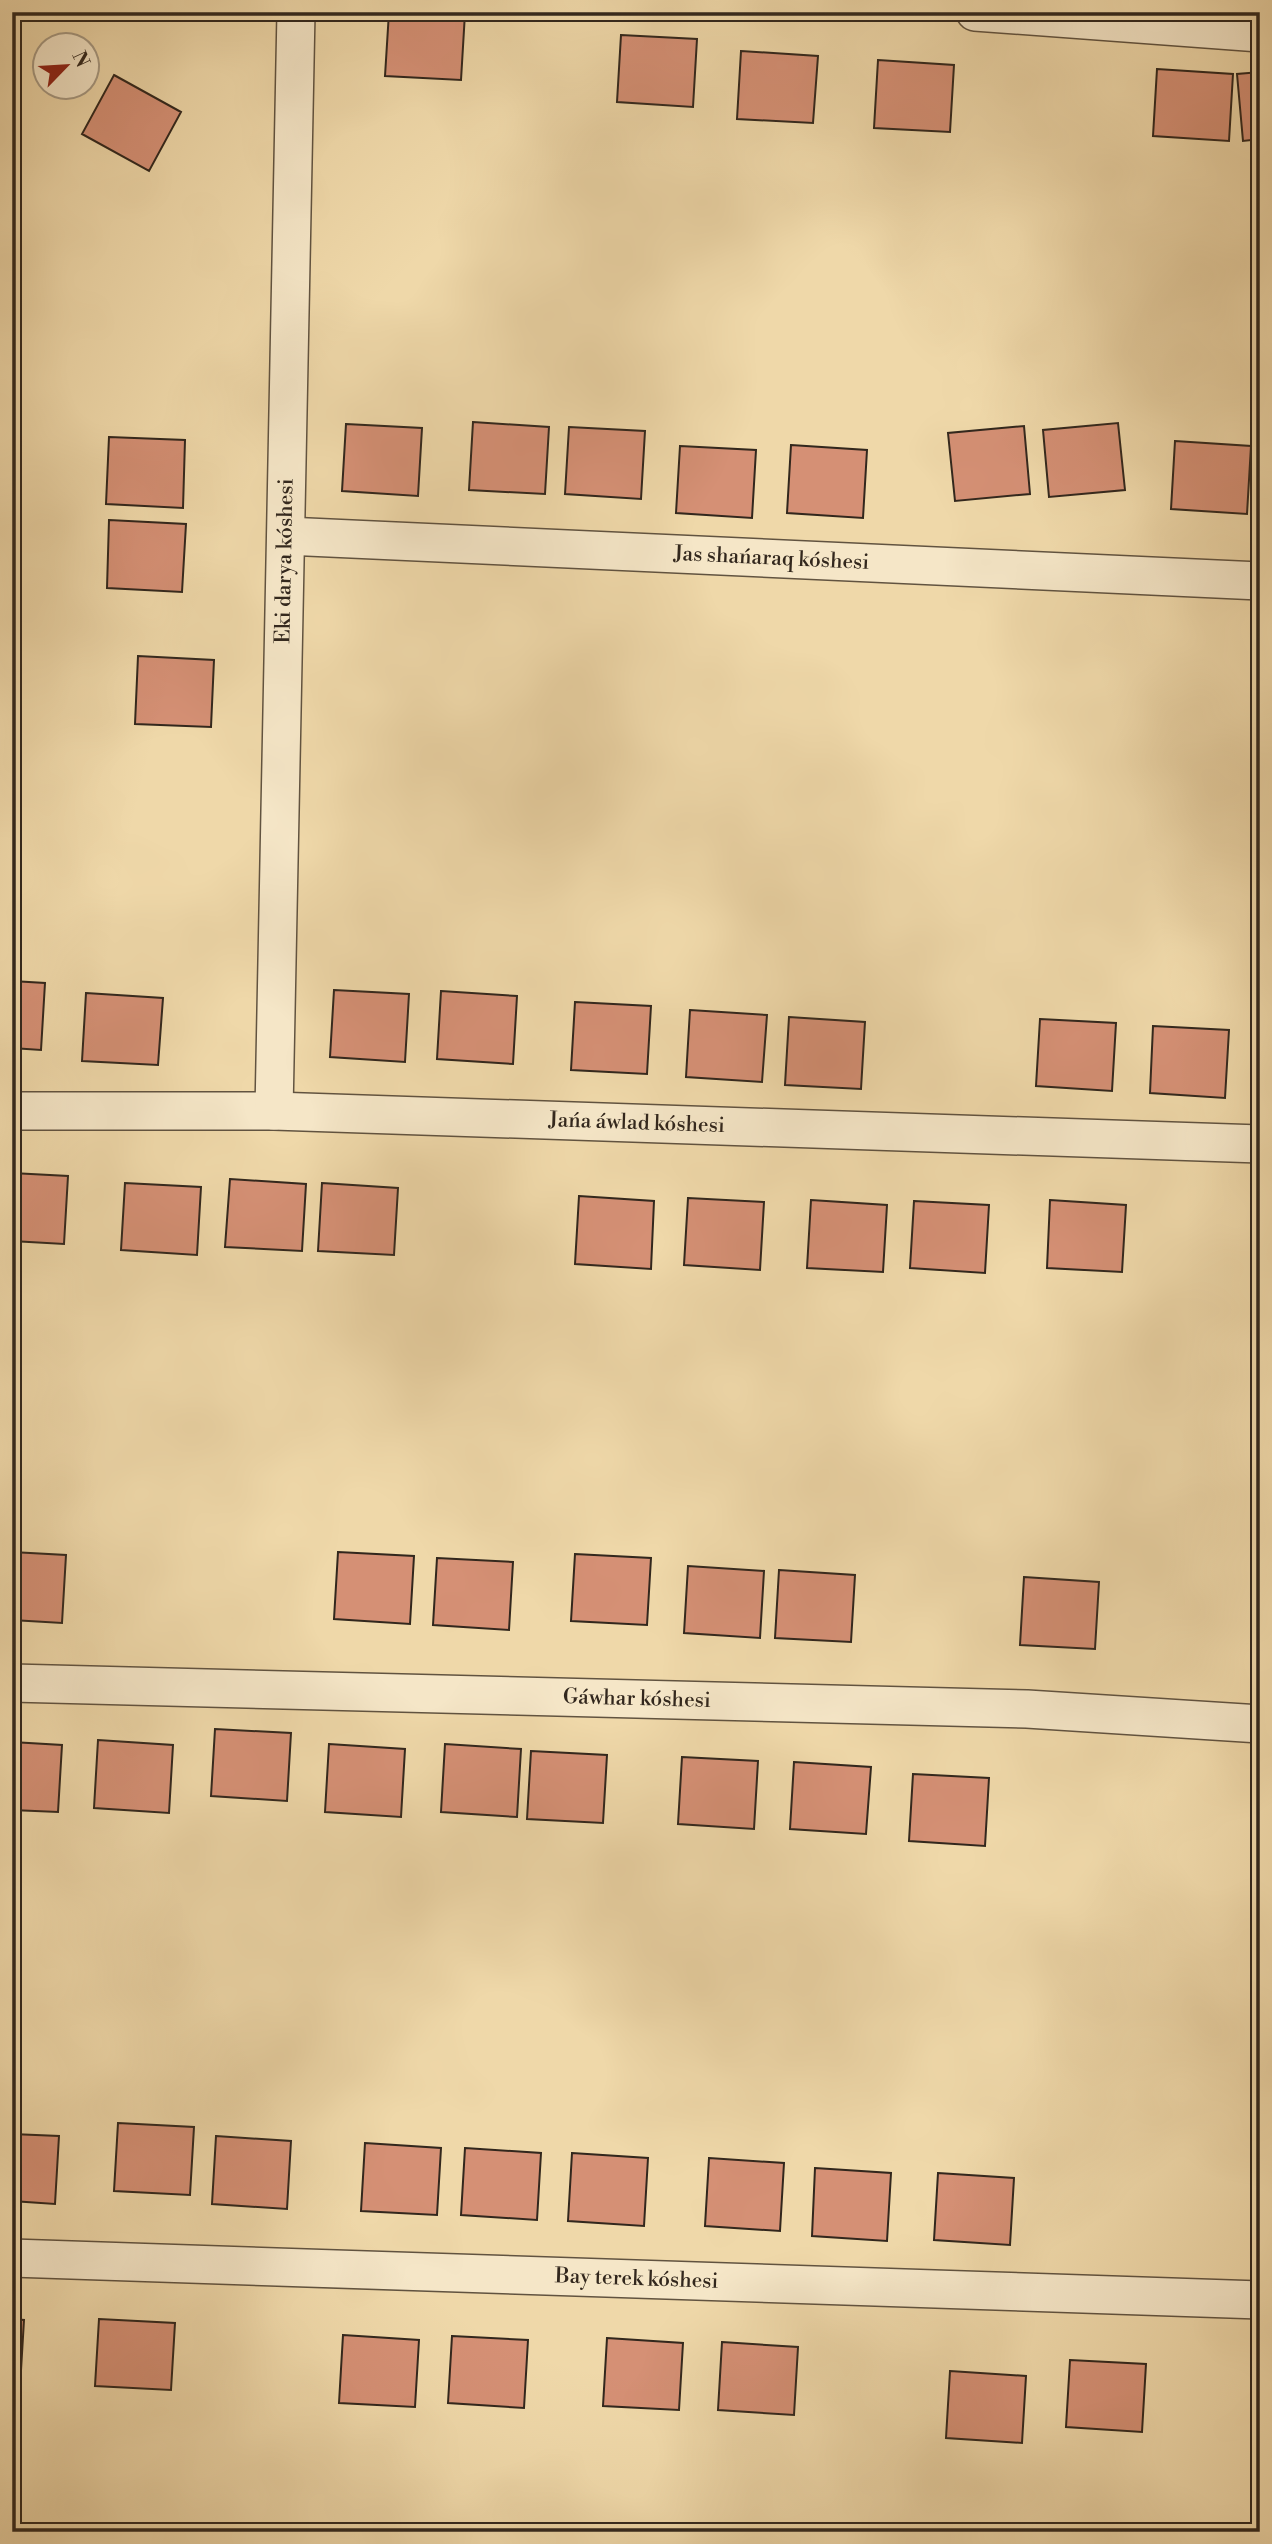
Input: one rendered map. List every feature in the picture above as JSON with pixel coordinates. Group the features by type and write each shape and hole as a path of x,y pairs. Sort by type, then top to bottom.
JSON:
{"street":[{"name":"Eki darya kóshesi","path":"274,1111 296,12"},
{"path":"975,12 1260,33"},
{"name":"Jas shańaraq kóshesi","path":"286,536 1260,581"},
{"name":"Jańa áwlad kóshesi","path":"12,1111 274,1111 1260,1144"},
{"name":"Gáwhar kóshesi","path":"12,1683 1027,1709 1260,1724"},
{"name":"Bay terek kóshesi","path":"12,2258 1260,2300"}],"building":[{"path":"389,12 465,13 461,80 385,76"},
{"path":"621,35 697,39 693,107 617,102"},
{"path":"741,51 818,56 813,123 737,119"},
{"path":"878,60 954,65 950,132 874,128"},
{"path":"1157,69 1233,74 1229,141 1153,136"},
{"path":"1260,72 1260,139 1243,141 1237,74"},
{"path":"114,75 181,112 149,171 82,134 99,102 102,102"},
{"path":"473,422 549,427 545,494 469,490"},
{"path":"1118,423 1125,490 1049,497 1043,430"},
{"path":"346,424 422,428 418,496 342,491"},
{"path":"1024,426 1030,494 955,501 948,433"},
{"path":"569,427 645,431 641,499 565,494"},
{"path":"109,437 185,440 183,508 106,504"},
{"path":"1175,441 1251,446 1247,514 1171,509"},
{"path":"791,445 867,450 863,518 787,513"},
{"path":"680,446 756,450 752,518 676,513"},
{"path":"109,520 186,524 182,592 107,588"},
{"path":"138,656 214,660 211,727 135,724"},
{"path":"12,981 45,983 41,1050 12,1048"},
{"path":"334,990 409,994 405,1062 330,1057"},
{"path":"441,991 517,996 513,1064 437,1059"},
{"path":"86,993 163,998 158,1065 82,1061"},
{"path":"575,1002 651,1006 647,1074 571,1070"},
{"path":"690,1010 767,1015 762,1082 686,1077"},
{"path":"789,1017 865,1022 861,1089 785,1085"},
{"path":"1040,1019 1116,1023 1112,1091 1036,1086"},
{"path":"1153,1026 1229,1030 1225,1098 1150,1093"},
{"path":"12,1173 68,1176 64,1244 12,1241"},
{"path":"230,1179 306,1184 302,1251 225,1247"},
{"path":"125,1183 201,1187 197,1255 121,1250"},
{"path":"322,1183 398,1188 394,1255 318,1251"},
{"path":"579,1196 654,1201 651,1269 575,1264"},
{"path":"688,1198 764,1202 760,1270 684,1265"},
{"path":"811,1200 887,1205 883,1272 807,1268"},
{"path":"1050,1200 1126,1205 1122,1272 1047,1268"},
{"path":"914,1201 989,1205 985,1273 910,1268"},
{"path":"12,1552 66,1555 62,1623 12,1620"},
{"path":"338,1552 414,1556 410,1624 334,1619"},
{"path":"575,1554 651,1558 647,1625 571,1621"},
{"path":"437,1558 513,1562 509,1630 433,1625"},
{"path":"688,1566 764,1571 760,1638 684,1633"},
{"path":"779,1570 855,1575 851,1642 775,1638"},
{"path":"1024,1577 1099,1582 1095,1649 1020,1645"},
{"path":"215,1729 291,1733 287,1801 211,1796"},
{"path":"98,1740 173,1745 169,1813 94,1808"},
{"path":"12,1742 62,1745 58,1812 12,1810"},
{"path":"329,1744 405,1749 401,1817 325,1812"},
{"path":"445,1744 521,1749 517,1817 441,1812"},
{"path":"531,1751 607,1755 603,1823 527,1819"},
{"path":"682,1757 758,1761 754,1829 678,1824"},
{"path":"794,1762 871,1767 866,1834 790,1829"},
{"path":"913,1774 989,1778 985,1846 909,1841"},
{"path":"118,2123 194,2127 190,2195 114,2191"},
{"path":"12,2134 59,2136 55,2204 12,2201"},
{"path":"216,2136 291,2141 287,2209 212,2204"},
{"path":"365,2143 441,2148 437,2215 361,2211"},
{"path":"465,2148 541,2153 537,2220 461,2215"},
{"path":"572,2153 648,2158 644,2226 568,2221"},
{"path":"709,2158 784,2163 780,2231 705,2226"},
{"path":"815,2168 891,2173 887,2241 812,2236"},
{"path":"938,2173 1014,2178 1010,2245 934,2240"},
{"path":"12,2319 24,2320 20,2387 12,2387"},
{"path":"99,2319 175,2323 171,2390 95,2386"},
{"path":"343,2335 419,2340 415,2407 339,2403"},
{"path":"452,2336 528,2340 524,2408 448,2403"},
{"path":"607,2338 683,2343 679,2410 603,2406"},
{"path":"722,2342 798,2347 794,2415 718,2410"},
{"path":"1070,2360 1146,2364 1142,2432 1066,2427"},
{"path":"950,2371 1026,2376 1022,2443 946,2438"}]}
